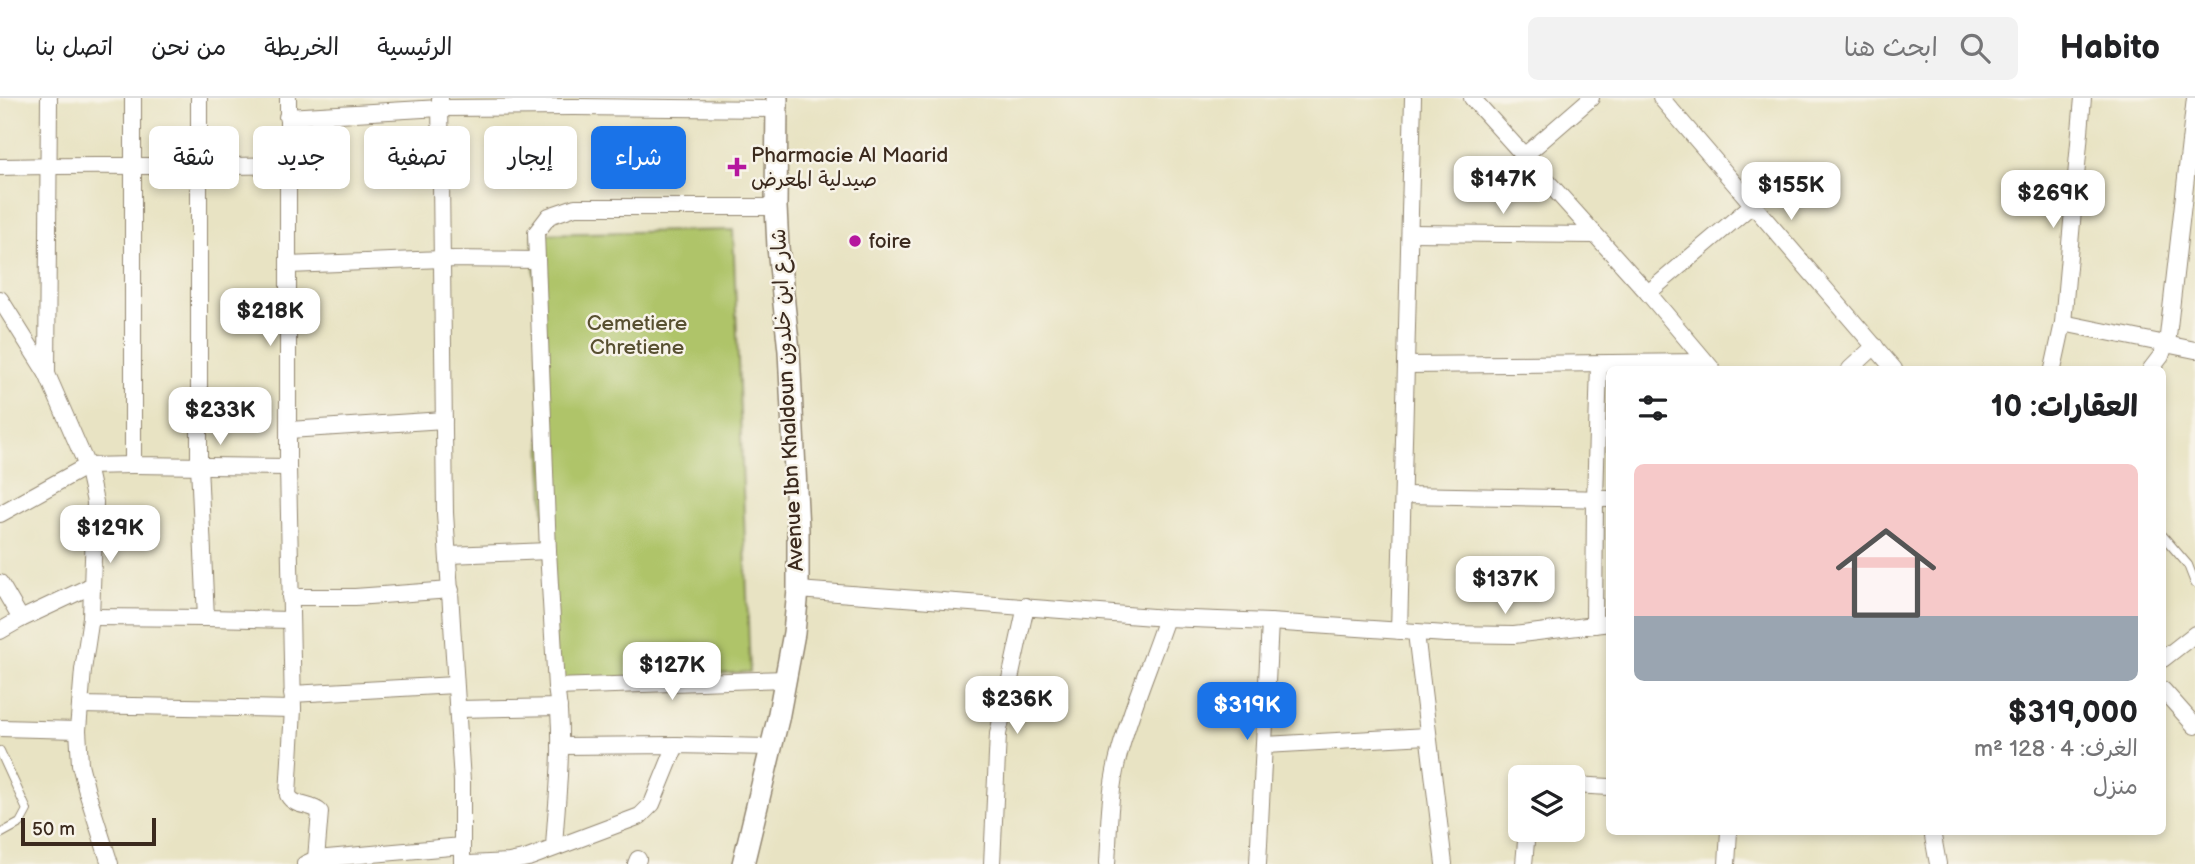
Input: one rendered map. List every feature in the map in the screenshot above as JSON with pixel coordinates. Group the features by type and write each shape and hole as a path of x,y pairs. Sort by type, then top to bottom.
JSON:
{"street":[{"path":"47,374 49,98"},
{"path":"133,98 133,465"},
{"path":"199,98 199,126"},
{"path":"287,126 288,98"},
{"path":"1399,631 1413,98"},
{"path":"1472,98 1648,293 1709,366"},
{"path":"1524,156 1591,98"},
{"path":"1661,98 1892,366"},
{"path":"2054,366 2063,323 2083,98"},
{"path":"2153,366 2166,345 2195,98"},
{"path":"287,117 440,103 777,104"},
{"path":"440,103 445,513 458,709 462,864"},
{"name":"Avenue Ibn Khaldoun شارع ابن خلدون","path":"743,864 786,679 798,590 798,530 790,365 776,207 777,104"},
{"path":"0,167 149,166"},
{"path":"198,189 199,465 206,618"},
{"path":"287,189 288,467 293,702 288,795 295,803 320,812 311,861 363,860 462,846"},
{"path":"1648,293 1752,205"},
{"path":"554,847 560,746 559,707 548,551 536,233 549,216 575,207 776,207"},
{"path":"1410,233 1595,235"},
{"path":"288,265 443,259 537,260"},
{"path":"0,299 47,374 87,466 95,502 91,617 78,730 80,764 86,792 110,864"},
{"path":"2063,323 2195,350"},
{"path":"1853,366 1875,346"},
{"path":"798,590 1166,618 1270,622 1416,633 1514,635 1602,624 1599,364"},
{"path":"1406,365 1709,366"},
{"path":"289,429 444,419"},
{"path":"0,514 87,466 288,467"},
{"path":"1404,495 1602,499"},
{"path":"449,555 548,551"},
{"path":"0,583 20,619"},
{"path":"0,631 91,586"},
{"path":"290,597 355,597 451,590"},
{"path":"992,864 999,734 1026,606"},
{"path":"91,617 291,620"},
{"path":"1107,864 1117,764 1134,706 1166,618"},
{"path":"1258,864 1270,622"},
{"path":"1416,633 1444,864"},
{"path":"2166,657 2195,635"},
{"path":"556,687 786,679"},
{"path":"79,705 293,702 455,685"},
{"path":"2166,693 2195,726"},
{"path":"458,709 559,707"},
{"path":"0,728 78,730"},
{"path":"1265,744 1427,736"},
{"path":"469,864 518,860 645,813 657,794 676,745"},
{"path":"560,746 770,747"},
{"path":"1585,786 1606,787"},
{"path":"1727,864 1729,835"},
{"path":"1933,835 1938,864"},
{"path":"1524,864 1526,842"}],"lane":[{"path":"2166,539 2188,565 2195,583"},
{"path":"0,751 27,810 20,823 0,834"}],"green space":[{"name":"Cemetiere Chretiene","path":"733,230 750,672 551,682 533,234"}],"place":[{"name":"Pharmacie Al Maarid صيدلية المعرض","path":"737,167"},
{"name":"foire","path":"855,241"}]}
